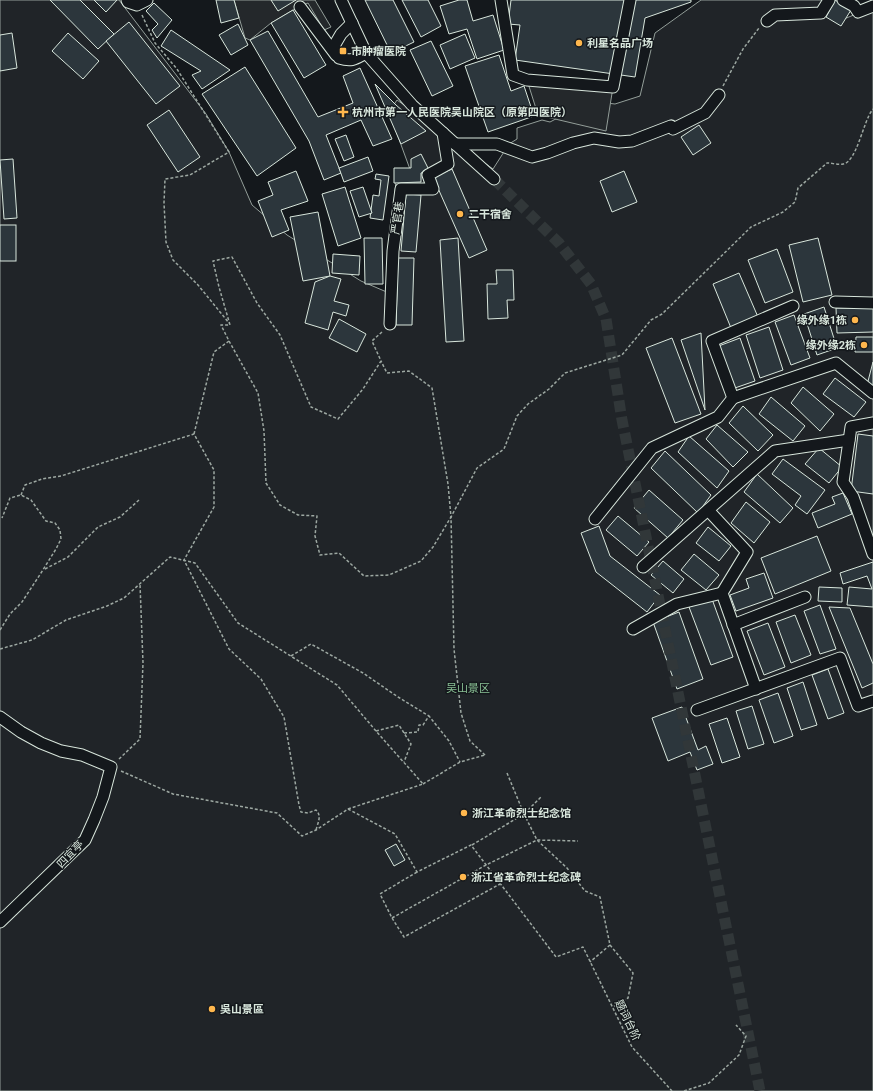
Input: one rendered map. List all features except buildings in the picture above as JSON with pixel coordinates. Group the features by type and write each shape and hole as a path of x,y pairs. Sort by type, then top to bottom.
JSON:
{"street":[{"path":"341,0 366,53 412,105 494,179"},
{"path":"497,0 505,52"},
{"path":"501,0 513,75 527,80 613,87 630,0"},
{"path":"767,21 775,15 821,13 829,0"},
{"path":"843,0 854,6 858,12 873,6"},
{"path":"300,7 339,58 347,61 354,60 366,53"},
{"path":"339,58 334,46 340,34 352,23"},
{"path":"455,144 497,144 532,156 547,153 573,143 594,138 619,142 632,141 671,126 673,130 705,113 718,95"},
{"name":"严官巷","path":"390,324 393,251 401,188 433,189 428,175 448,164 443,133"},
{"path":"835,302 873,303"},
{"path":"733,398 712,341 793,306"},
{"path":"595,519 652,448 718,417 733,398 836,364 873,393"},
{"path":"873,422 851,427 843,482 853,497 873,554"},
{"path":"643,567 775,451 849,440"},
{"path":"633,629 677,604 722,593 747,552 708,510"},
{"path":"722,593 756,689"},
{"path":"733,625 805,597"},
{"path":"697,710 840,658 858,706 873,701"},
{"path":"0,717 21,732 41,743 61,751 82,755 111,767"},
{"name":"四宜亭","path":"0,922 85,840 103,797 111,767"}],"path":[{"path":"137,2 155,44 177,69 229,152 190,175 165,179 164,203 166,242 173,260 198,285 230,325"},
{"path":"718,95 743,49 759,29 762,22 767,21"},
{"path":"230,325 222,325 228,341 258,393 264,431 266,483 280,505 298,516 316,516 315,536 320,555 339,553 364,576 389,575 421,561 433,547 452,517 477,468 504,449 517,416 528,404 549,389 565,373 622,354 651,320 662,314 751,227 783,212 795,202 798,188 827,163 844,164 850,160 856,150 865,123 873,109"},
{"path":"230,325 213,261 232,257 257,303 280,335 311,407 338,419 363,389 381,361"},
{"path":"140,584 143,662 140,739 111,767 173,794 277,813 302,836 316,830 348,809 423,784 460,762 485,755 470,741 461,714 454,649 452,517 432,388 409,371 387,373 372,341 390,324"},
{"path":"184,560 214,507 214,470 194,434 214,352 228,341"},
{"path":"21,495 25,485 42,479 61,476 194,434"},
{"path":"0,630 10,614 22,602 44,570 61,539 60,530 55,523 46,521 31,500 21,495 10,498 2,518"},
{"path":"44,570 68,556 98,527 120,517 139,500"},
{"path":"0,649 32,640 66,620 107,606 124,598 170,557 195,563 238,623 337,686 423,784"},
{"path":"184,560 228,649 261,679 284,717 299,805 301,812 308,813 316,810 319,814 320,818 316,830"},
{"path":"291,656 311,644 363,673 398,698 429,716 449,742 460,762"},
{"path":"404,734 418,732 419,725 423,725 429,716"},
{"path":"376,731 399,725 411,744 404,762"},
{"path":"507,773 524,814 537,840 567,868 585,891 600,897 610,944 634,973 628,998 613,1007"},
{"path":"471,845 500,884 404,937 392,918 380,894 417,872 471,845 524,814 541,797"},
{"path":"348,809 395,834 417,872"},
{"path":"392,918 486,865 537,840 578,842"},
{"name":"题词台阶","path":"500,884 556,957 583,947 632,1047 672,1091"},
{"path":"590,962 610,944"},
{"path":"684,1091 709,1083 739,1055 746,1036 736,1024"}],"green space":[{"name":"吴山景区","path":"0,0 119,0 206,114 229,152 252,205 287,235 361,281 389,293 396,178 411,172 389,112 397,100 493,169 509,144 517,139 517,128 542,120 550,122 590,101 615,104 640,96 655,33 701,0 835,0 844,19 873,7 873,1091 0,1091"}],"shaded area":[{"path":"234,0 315,0 331,27 324,30 308,3 271,23 250,40 245,38"},
{"path":"527,80 613,87 606,131 538,115"}],"tunnel":[{"path":"494,179 559,243 591,284 606,319 622,420 760,1091"}],"place":[{"name":"利星名品广场","path":"579,43"},
{"name":"市肿瘤医院","path":"343,51"},
{"name":"杭州市第一人民医院吴山院区（原第四医院）","path":"343,112"},
{"name":"二干宿舍","path":"460,214"},
{"name":"缘外缘1栋","path":"855,320"},
{"name":"缘外缘2栋","path":"864,345"},
{"name":"浙江革命烈士纪念馆","path":"464,813"},
{"name":"浙江省革命烈士纪念碑","path":"463,877"},
{"name":"吳山景區","path":"212,1009"}]}
